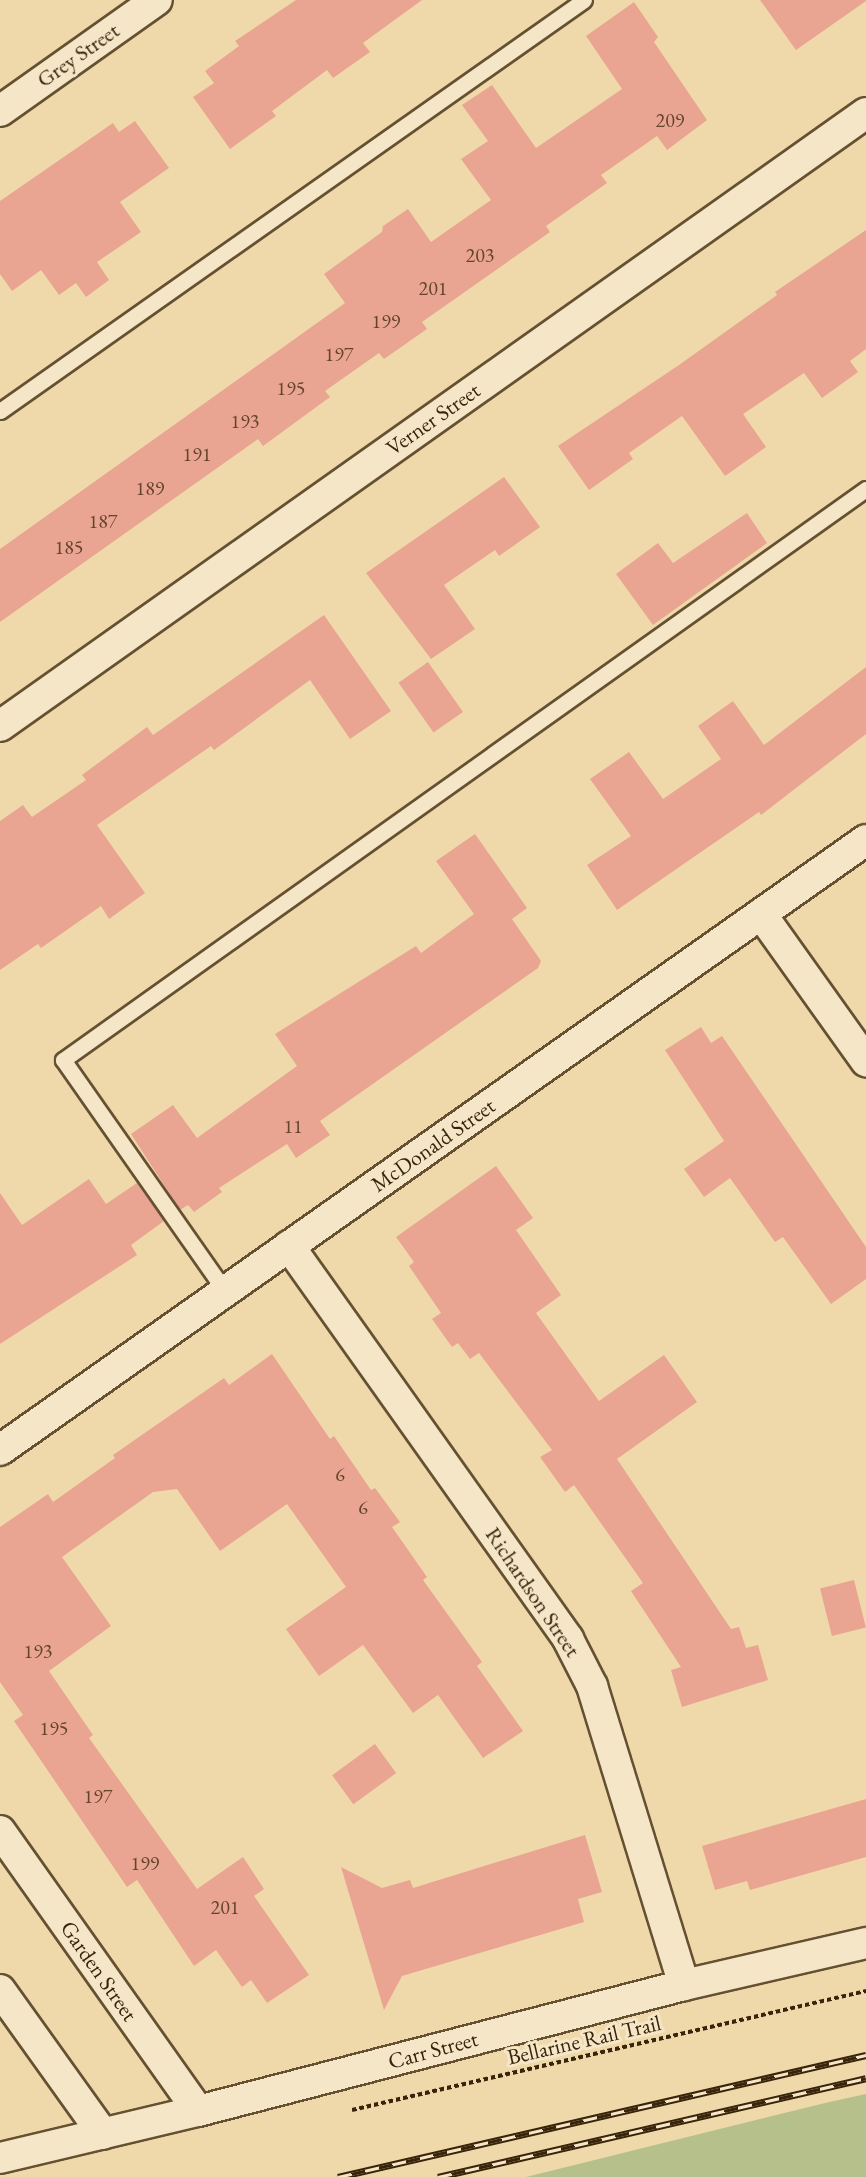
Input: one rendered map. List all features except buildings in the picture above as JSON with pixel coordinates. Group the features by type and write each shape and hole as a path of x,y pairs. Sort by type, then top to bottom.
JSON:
{"street":[{"name":"Grey Street","path":"0,111 157,0"},
{"name":"Verner Street","path":"0,726 866,113"},
{"name":"McDonald Street","path":"0,1450 866,840"},
{"path":"761,914 866,1061"},
{"name":"Richardson Street","path":"289,1246 568,1639 592,1686 684,1985"},
{"name":"Garden Street","path":"0,1830 198,2111"},
{"name":"Carr Street","path":"0,2158 198,2111 684,1985 866,1944"},
{"path":"0,1990 103,2134"}],"lane":[{"path":"0,411 584,0"},
{"path":"225,1291 63,1060 866,489"}],"path":[{"name":"Bellarine Rail Trail","path":"343,2112 866,1991"}],"green space":[{"path":"866,2094 866,2177 526,2177 825,2103"}],"railway":[{"path":"338,2177 866,2055"},
{"path":"438,2177 866,2078"}]}
